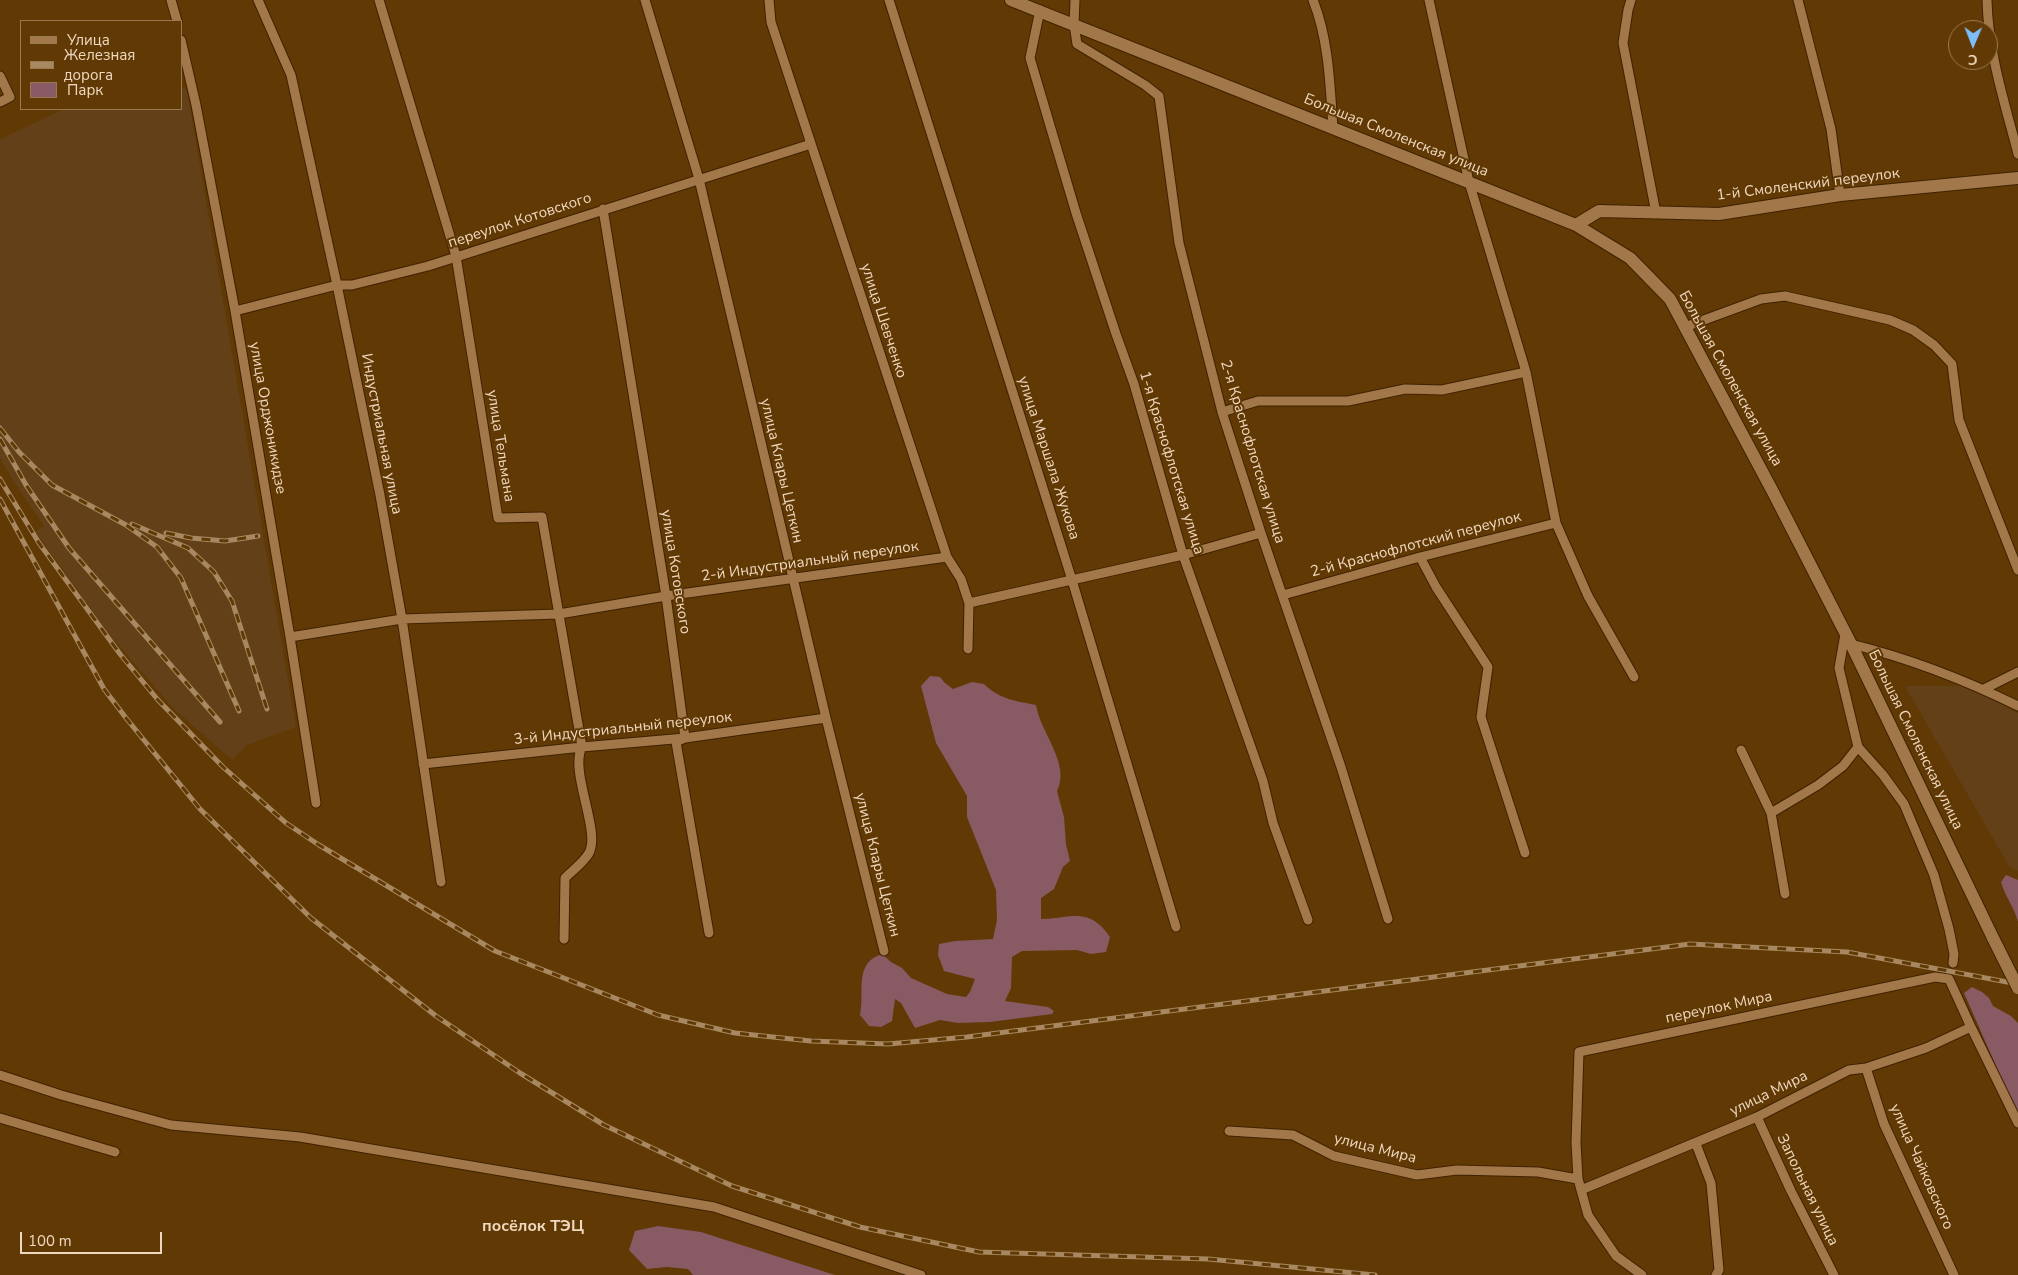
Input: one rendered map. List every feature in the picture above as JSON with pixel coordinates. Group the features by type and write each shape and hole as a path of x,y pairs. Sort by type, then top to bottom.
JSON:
{"main road":[{"name":"Большая Смоленская улица","path":"1017,1 1576,225 1630,258 1670,299 1773,492 1848,639 2018,988"},
{"name":"1-й Смоленский переулок","path":"1576,225 1599,211 1719,214 1840,195 2018,178"}],"street":[{"path":"171,0 177,20"},
{"name":"Индустриальная улица","path":"258,0 291,75 337,285 380,496 402,619 441,882"},
{"name":"улица Тельмана","path":"379,0 456,256 498,518 542,517 582,747 579,752 581,776 591,830 590,852 565,878 564,939"},
{"name":"улица Клары Цеткин","path":"645,0 699,179 792,578 884,951"},
{"name":"улица Шевченко","path":"769,0 771,22 946,556 961,579 969,603 968,649"},
{"name":"улица Маршала Жукова","path":"888,0 1072,580 1176,927"},
{"name":"2-я Краснофлотская улица","path":"1075,0 1074,24 1077,44 1145,85 1159,96 1180,243 1222,412 1261,533 1342,767 1388,919"},
{"path":"1313,0 1317,10 1329,72 1333,128"},
{"path":"1429,0 1469,182 1526,372 1556,523 1588,596 1634,677"},
{"path":"1631,0 1623,43 1656,213"},
{"path":"1798,0 1831,129 1840,195"},
{"path":"1986,0 1998,81 2018,154"},
{"name":"1-я Краснофлотская улица","path":"1040,10 1030,58 1076,213 1134,384 1183,554 1263,781 1274,823 1308,920"},
{"name":"улица Орджоникидзе","path":"182,44 196,105 235,311 316,803"},
{"path":"0,76 10,97 0,102"},
{"name":"переулок Котовского","path":"235,311 337,285 352,285 428,266 810,144"},
{"name":"улица Котовского","path":"603,209 666,596 685,738 676,742 709,933"},
{"path":"1685,327 1762,299 1786,296 1890,320 1913,330 1934,345 1952,364 1959,420 2018,570"},
{"path":"1222,412 1258,401 1348,401 1405,389 1442,390 1526,372"},
{"name":"2-й Краснофлотский переулок","path":"1283,595 1420,557 1556,523"},
{"path":"969,603 1183,554 1261,533"},
{"name":"2-й Индустриальный переулок","path":"290,637 402,619 559,614 666,596 946,556"},
{"path":"1420,557 1436,587 1488,667 1481,717 1525,853"},
{"path":"1954,963 1949,929 1934,875 1904,804 1883,775 1858,747 1839,668 1848,639 1984,689 2018,706"},
{"path":"1984,689 2018,672"},
{"name":"3-й Индустриальный переулок","path":"423,764 685,738 826,718"},
{"path":"1771,813 1818,785 1843,766 1858,747"},
{"path":"1740,750 1771,813 1785,894"},
{"name":"переулок Мира","path":"1642,1275 1616,1256 1588,1215 1578,1179 1576,1143 1579,1052 1935,977 1949,979 1971,1027"},
{"path":"1971,1027 2018,1123"},
{"name":"улица Мира","path":"1582,1190 1757,1117 1849,1070 1866,1068 1926,1048 1971,1027"},
{"name":"улица Чайковского","path":"1866,1068 1884,1124 1954,1275"},
{"path":"0,1075 62,1095 171,1125 300,1137 714,1207 921,1275"},
{"name":"Запольная улица","path":"1757,1117 1790,1191 1834,1275"},
{"path":"0,1118 114,1152"},
{"name":"улица Мира","path":"1229,1131 1293,1135 1334,1156 1417,1175 1457,1170 1538,1172 1578,1179"},
{"path":"1696,1144 1711,1183 1718,1272"}],"shaded area":[{"path":"182,87 187,90 296,727 247,745 232,760 174,709 109,634 35,531 44,526 0,458 0,139 62,110 182,110"},
{"path":"1905,686 1968,686 2018,713 2018,871 2009,866"}],"green space":[{"path":"930,676 940,677 953,689 972,682 984,684 1002,696 1015,701 1036,705 1058,759 1060,781 1057,791 1064,817 1066,844 1070,861 1063,867 1054,889 1041,898 1041,919 1071,916 1087,917 1102,927 1110,937 1106,952 1091,954 1077,950 1022,951 1012,957 1011,988 1005,1001 1048,1007 1054,1011 1052,1014 990,1022 958,1023 940,1020 915,1028 901,1003 895,999 892,1021 881,1027 869,1026 860,1015 864,971 867,964 873,958 882,954 902,968 911,978 947,994 966,997 975,979 944,971 938,955 939,944 955,941 993,939 997,920 996,890 967,817 967,796 936,743 921,686"},
{"path":"2006,875 2018,880 2018,922 2001,882"},
{"path":"1972,987 1982,992 1989,998 1993,1006 2011,1016 2018,1023 2018,1116 1964,993"},
{"path":"658,1226 701,1232 835,1275 693,1275 688,1269 667,1267 647,1269 629,1250 635,1231"}],"railway":[{"path":"0,428 19,452 52,485 126,525 157,547 181,578 239,711"},
{"path":"0,439 26,485 69,548 220,722"},
{"path":"0,479 39,543 120,654 158,700 223,767 286,823 319,845 495,951 658,1015 735,1033 811,1041 888,1044 967,1037 1690,944 1847,952 2018,984"},
{"path":"0,499 104,689 200,809 311,918 436,1016 520,1073 604,1125 732,1186 860,1227 979,1252 1208,1259 1375,1275"},
{"path":"132,524 188,548 214,572 232,601 267,709"},
{"path":"166,533 191,538 225,541 258,536"}],"district":[{"name":"посёлок ТЭЦ","path":"533,1227"}]}
